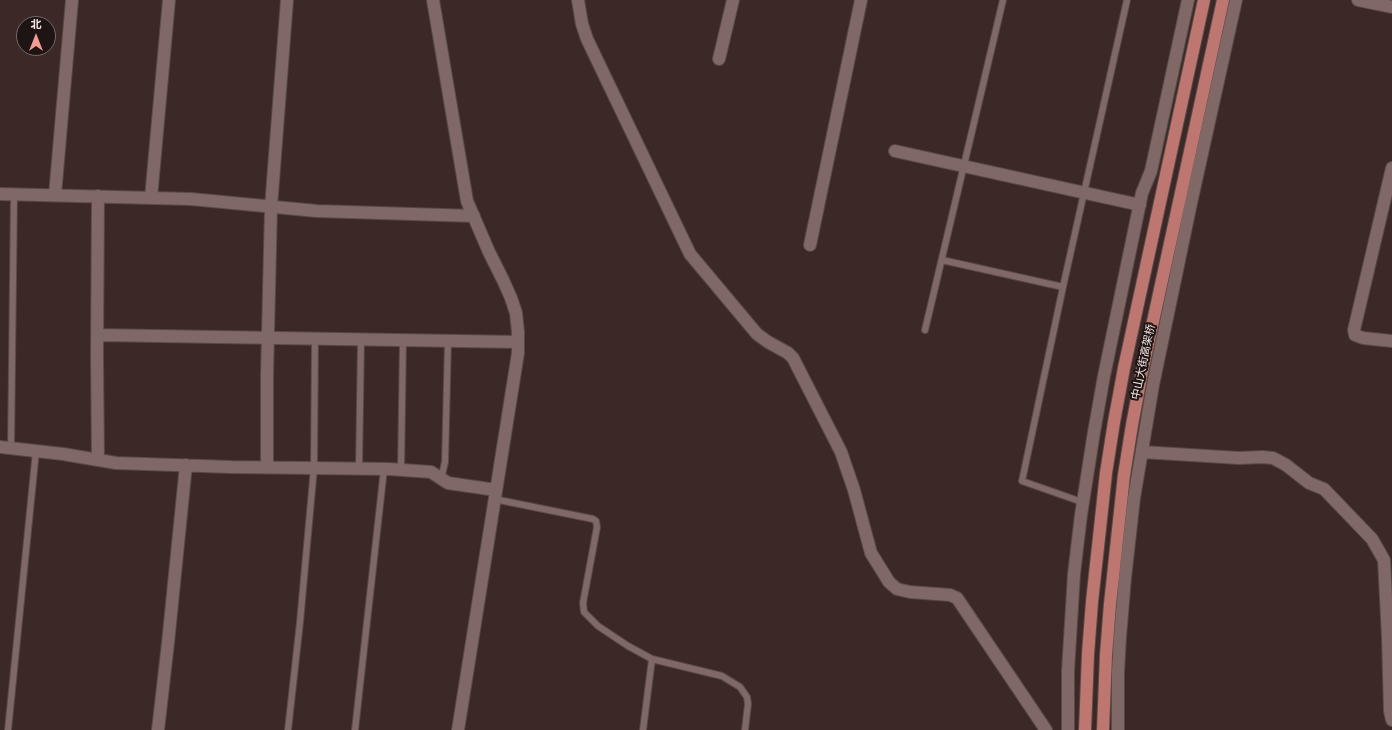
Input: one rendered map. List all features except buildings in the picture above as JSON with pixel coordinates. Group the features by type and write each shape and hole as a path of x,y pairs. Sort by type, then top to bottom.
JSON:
{"main road":[{"name":"中山大街高架桥","path":"1085,730 1087,662 1092,602 1106,473 1114,422 1125,361 1204,0"},
{"name":"中山大街高架桥","path":"1103,730 1106,655 1117,530 1132,425 1142,372 1223,0"}],"street":[{"path":"55,195 72,0"},
{"path":"151,198 169,0"},
{"path":"267,467 271,207 287,0"},
{"path":"433,0 467,201 503,280 516,313 518,342 518,353 458,730"},
{"path":"578,0 582,24 587,39 690,254 757,334 788,353 793,358 841,452 854,490 871,553 888,582 896,589 910,592 950,595 957,598 1046,730"},
{"path":"719,59 733,0"},
{"path":"810,245 862,0"},
{"path":"1068,730 1068,671 1070,634 1082,502 1104,376 1142,193 1151,171 1188,0"},
{"path":"1118,730 1118,672 1130,521 1153,385 1191,203 1236,0"},
{"path":"1358,0 1392,7"},
{"path":"895,151 1140,205"},
{"path":"1392,168 1354,330 1355,335 1364,338 1392,342"},
{"path":"0,194 191,199 317,211 474,216"},
{"path":"98,196 98,460"},
{"path":"97,335 518,342"},
{"path":"5,448 63,454 116,463 359,468 431,472 441,480 495,494"},
{"path":"1142,452 1239,458 1273,458 1286,465 1309,482 1324,489 1372,539 1384,560 1390,711 1392,720"},
{"path":"158,730 186,465"}],"lane":[{"path":"925,330 1003,0"},
{"path":"1082,502 1022,481 1063,287 1127,0"},
{"path":"5,448 14,194"},
{"path":"942,260 1063,287"},
{"path":"288,730 300,622 314,468 315,339"},
{"path":"359,468 362,339"},
{"path":"401,470 403,340"},
{"path":"441,480 445,462 448,341"},
{"path":"8,730 36,451"},
{"path":"355,730 384,469"},
{"path":"495,494 596,521 597,526 583,603 584,612 598,626 636,651 652,659 722,676 740,688 747,697 748,704 745,730"},
{"path":"643,730 652,659"}]}
